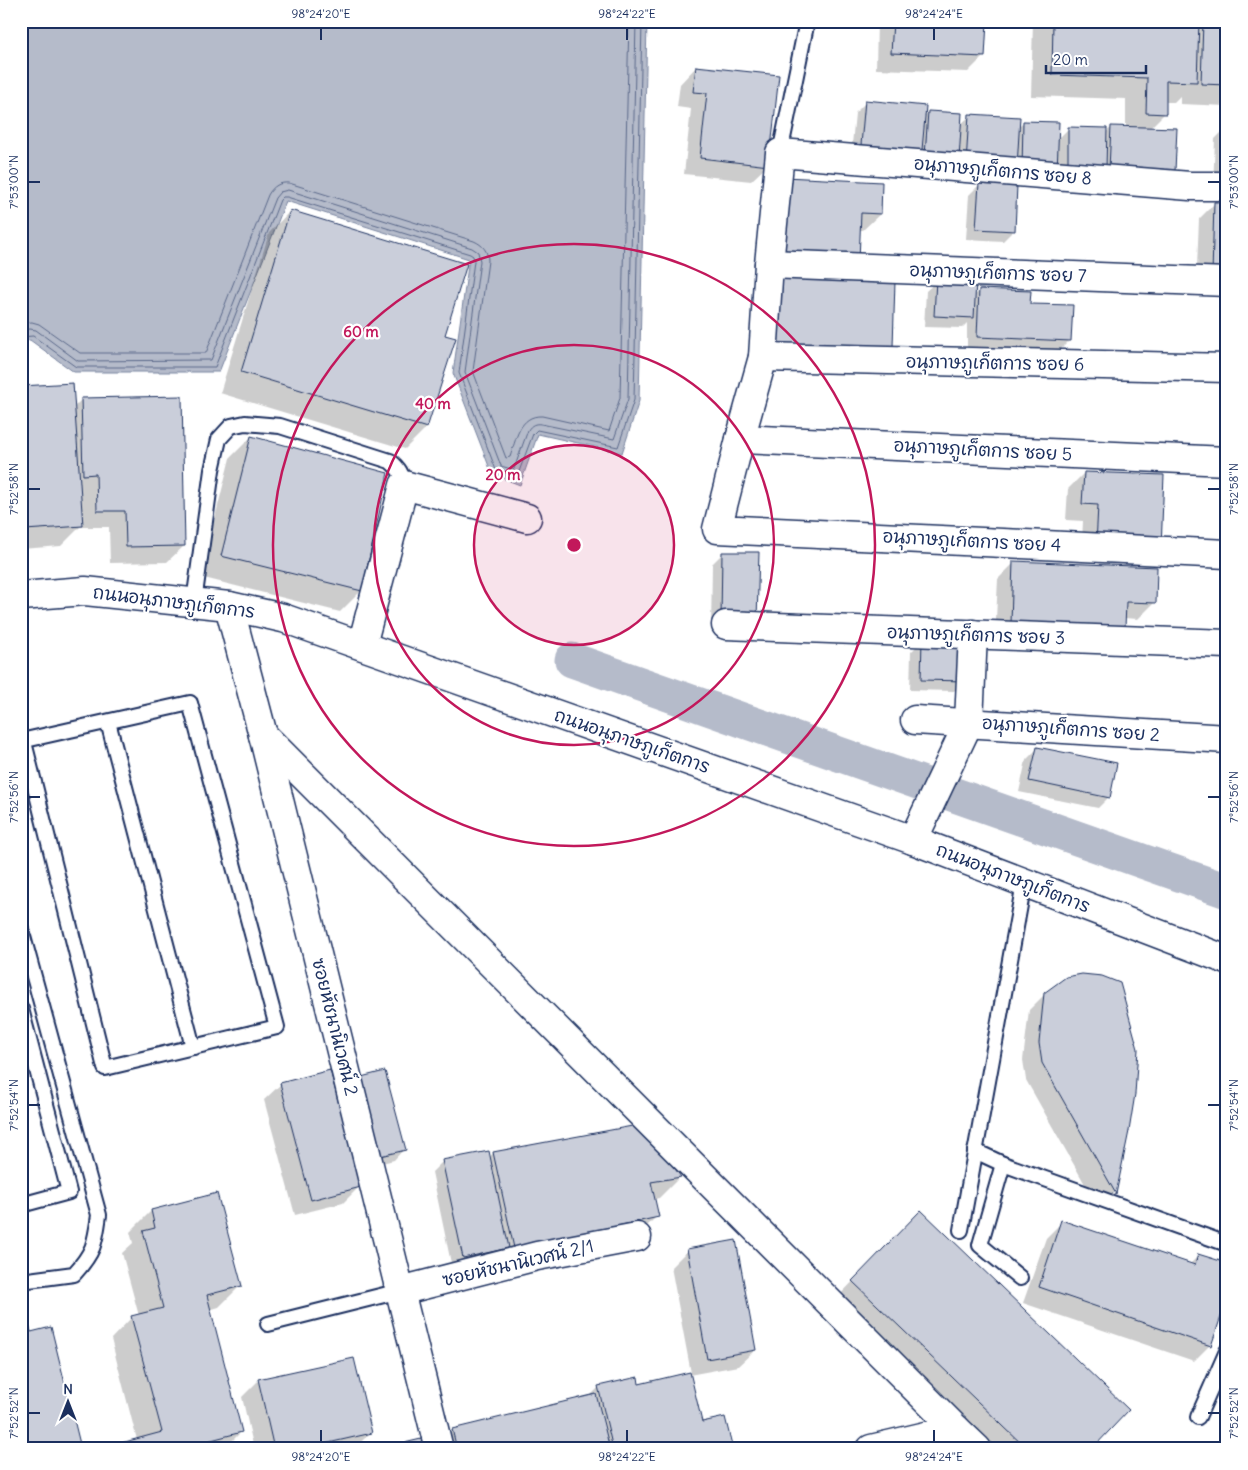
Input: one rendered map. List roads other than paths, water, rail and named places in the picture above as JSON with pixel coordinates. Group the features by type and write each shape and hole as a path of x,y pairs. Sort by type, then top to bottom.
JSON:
{"street":[{"name":"อนุภาษภูเก็ตการ ซอย 8","path":"780,153 1190,186 1227,186"},
{"path":"740,439 763,357 769,264 780,153"},
{"name":"อนุภาษภูเก็ตการ ซอย 7","path":"769,264 1227,282"},
{"name":"อนุภาษภูเก็ตการ ซอย 6","path":"763,357 1227,368"},
{"name":"อนุภาษภูเก็ตการ ซอย 5","path":"740,439 1227,461"},
{"name":"อนุภาษภูเก็ตการ ซอย 4","path":"740,439 717,529 1227,554"},
{"path":"362,646 404,485 527,518"},
{"name":"ถนนอนุภาษภูเก็ตการ","path":"21,596 85,591 228,606 283,618 913,840 1227,960"},
{"name":"ซอยหัชนานิเวศน์ 2","path":"228,606 263,735 439,1449"},
{"name":"อนุภาษภูเก็ตการ ซอย 3","path":"726,625 1227,644"},
{"path":"913,840 969,722 973,634"},
{"name":"อนุภาษภูเก็ตการ ซอย 2","path":"915,720 1227,738"},
{"path":"263,735 978,1449"},
{"name":"ซอยหัชนานิเวศน์ 2/1","path":"400,1291 537,1256 637,1236"},
{"path":"871,1449 956,1429"}],"lane":[{"path":"780,153 807,21"},
{"path":"194,602 212,470 219,439 231,426 245,423 280,426 390,461 398,468 404,485"},
{"path":"190,703 277,1027 105,1068 22,742 190,703"},
{"path":"108,722 193,1047"},
{"path":"961,1230 1024,882"},
{"path":"21,929 99,1215 96,1240 88,1259 74,1274 21,1281"},
{"path":"21,1009 69,1192 21,1205"},
{"path":"975,1151 1003,1164 1227,1244"},
{"path":"1003,1164 980,1245 1020,1278"},
{"path":"268,1324 400,1291"},
{"path":"1198,1417 1227,1351"}],"water":[{"path":"21,21 647,21 639,401 622,453 538,434 520,485 492,474 453,373 469,259 286,201 219,372 74,372 30,340 21,342"}],"waterway":[{"path":"572,660 1227,891"}]}
